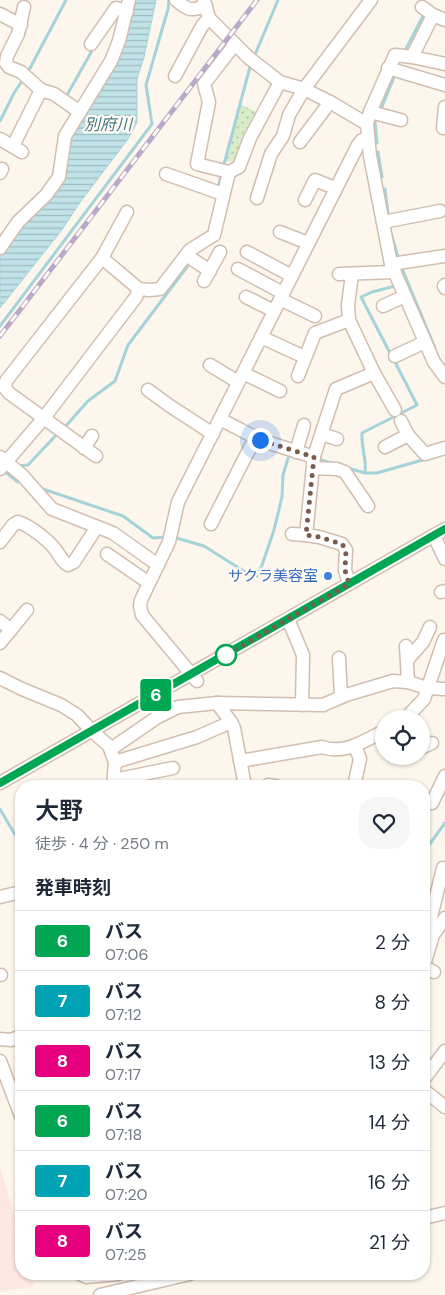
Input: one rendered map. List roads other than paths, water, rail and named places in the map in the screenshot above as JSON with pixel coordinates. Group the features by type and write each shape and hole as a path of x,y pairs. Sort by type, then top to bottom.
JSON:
{"street":[{"path":"176,0 186,9 207,8"},
{"path":"256,198 267,186 272,154 283,145 283,136 289,115 304,89 364,2"},
{"path":"93,34 120,5"},
{"path":"0,248 18,222 46,195 58,176 65,136 111,61 119,41 120,5"},
{"path":"24,7 18,34 7,56 6,63 9,67 21,72 42,90 54,94 80,112"},
{"path":"422,7 433,15 445,20"},
{"path":"207,8 235,44 251,60 280,82 304,89 367,124"},
{"path":"176,68 202,26 207,8"},
{"path":"0,14 20,24"},
{"path":"412,57 433,15"},
{"path":"235,44 204,84 209,102 197,164 223,171 239,167 250,138 280,82"},
{"path":"445,64 395,55 388,68 376,113 367,124 383,222 393,267 425,342 438,360 445,377"},
{"path":"388,68 445,85"},
{"path":"0,139 18,149 42,90"},
{"path":"300,142 330,102"},
{"path":"443,128 445,107"},
{"path":"376,113 401,120"},
{"path":"194,678 142,615 141,600 171,536 178,502 335,188 358,145 362,140 368,138"},
{"path":"102,258 139,289 160,288 190,258 204,240 214,234 223,171"},
{"path":"166,174 219,192"},
{"path":"305,192 315,180 335,188"},
{"path":"96,456 43,419 4,388 6,381 102,258 115,221 127,212"},
{"path":"383,222 435,215"},
{"path":"280,232 308,244"},
{"path":"190,258 207,276 220,252"},
{"path":"247,252 292,276"},
{"path":"339,274 352,274 393,267 406,262 445,256"},
{"path":"238,269 315,316"},
{"path":"352,274 348,305 349,320 394,410"},
{"path":"139,289 136,297 43,419 3,463 18,472 52,509 113,533 158,565"},
{"path":"383,306 405,296"},
{"path":"246,297 274,311"},
{"path":"298,376 315,333 349,320"},
{"path":"261,337 300,355"},
{"path":"395,356 425,342"},
{"path":"210,365 280,391"},
{"path":"306,535 310,471 336,390 374,373"},
{"path":"148,390 212,434"},
{"path":"220,419 256,436 260,440 296,452 310,471"},
{"path":"401,422 408,435 425,454 445,448"},
{"path":"296,452 304,425"},
{"path":"322,434 337,439"},
{"path":"385,447 408,435"},
{"path":"84,448 92,436"},
{"path":"211,524 256,436"},
{"path":"310,471 337,469 346,472 368,506"},
{"path":"0,542 13,525 18,522 26,524 55,549 61,561 68,565 74,562 97,527"},
{"path":"0,783 92,731 194,678 288,619 439,532 445,558"},
{"path":"292,534 319,537 342,544 346,550 345,570 349,584"},
{"path":"108,554 149,583"},
{"path":"0,643 27,610"},
{"path":"288,619 303,655 302,705"},
{"path":"0,621 11,630"},
{"path":"408,659 423,642 430,628"},
{"path":"413,710 424,699 444,640"},
{"path":"406,646 408,682"},
{"path":"339,658 334,675 341,697"},
{"path":"0,678 77,714 109,746 115,762 113,780"},
{"path":"110,750 162,714 188,706 217,703 323,705 341,697 393,681 408,682 427,688 445,689"},
{"path":"217,703 234,728 243,780"},
{"path":"115,762 197,737 231,722"},
{"path":"240,761 310,745 331,750 355,746 375,736"},
{"path":"355,746 360,759 355,780"},
{"path":"125,780 173,768"},
{"path":"430,802 445,776"},
{"path":"430,921 443,868"},
{"path":"0,898 15,894"},
{"path":"430,948 433,935 444,923"},
{"path":"0,1040 15,1038"},
{"path":"430,1069 442,1049"},
{"path":"0,1061 15,1100"},
{"path":"430,1095 445,1107"},
{"path":"430,1217 445,1213"},
{"path":"100,1295 164,1280"}],"water":[{"name":"別府川","path":"134,0 156,0 144,57 137,79 137,122 128,139 61,231 0,308 0,252 52,190 72,134 120,55 130,22"}],"waterway":[{"path":"28,72 66,0"},
{"path":"0,326 152,124 146,85 169,0"},
{"path":"254,57 278,0"},
{"path":"404,53 424,14"},
{"path":"66,97 94,47"},
{"path":"223,168 251,63"},
{"path":"381,109 395,75"},
{"path":"0,121 22,81"},
{"path":"375,122 377,143"},
{"path":"378,152 382,177"},
{"path":"218,190 221,174"},
{"path":"385,189 388,214"},
{"path":"391,233 399,260"},
{"path":"64,428 88,401 115,381 128,345 190,263"},
{"path":"401,266 435,348"},
{"path":"391,355 361,297 395,286"},
{"path":"365,473 362,433 417,405 394,360"},
{"path":"17,466 28,465 59,432"},
{"path":"173,537 204,546 250,575 257,576 274,530 282,497 283,475 289,455"},
{"path":"348,468 365,473 377,473 426,459"},
{"path":"321,460 335,464"},
{"path":"4,471 18,482"},
{"path":"40,488 123,516 153,538 167,537"},
{"path":"0,809 15,834"},
{"path":"430,844 445,823"}],"railway":[{"path":"0,336 257,0"}],"place":[{"name":"サクラ美容室","path":"328,576"}]}
